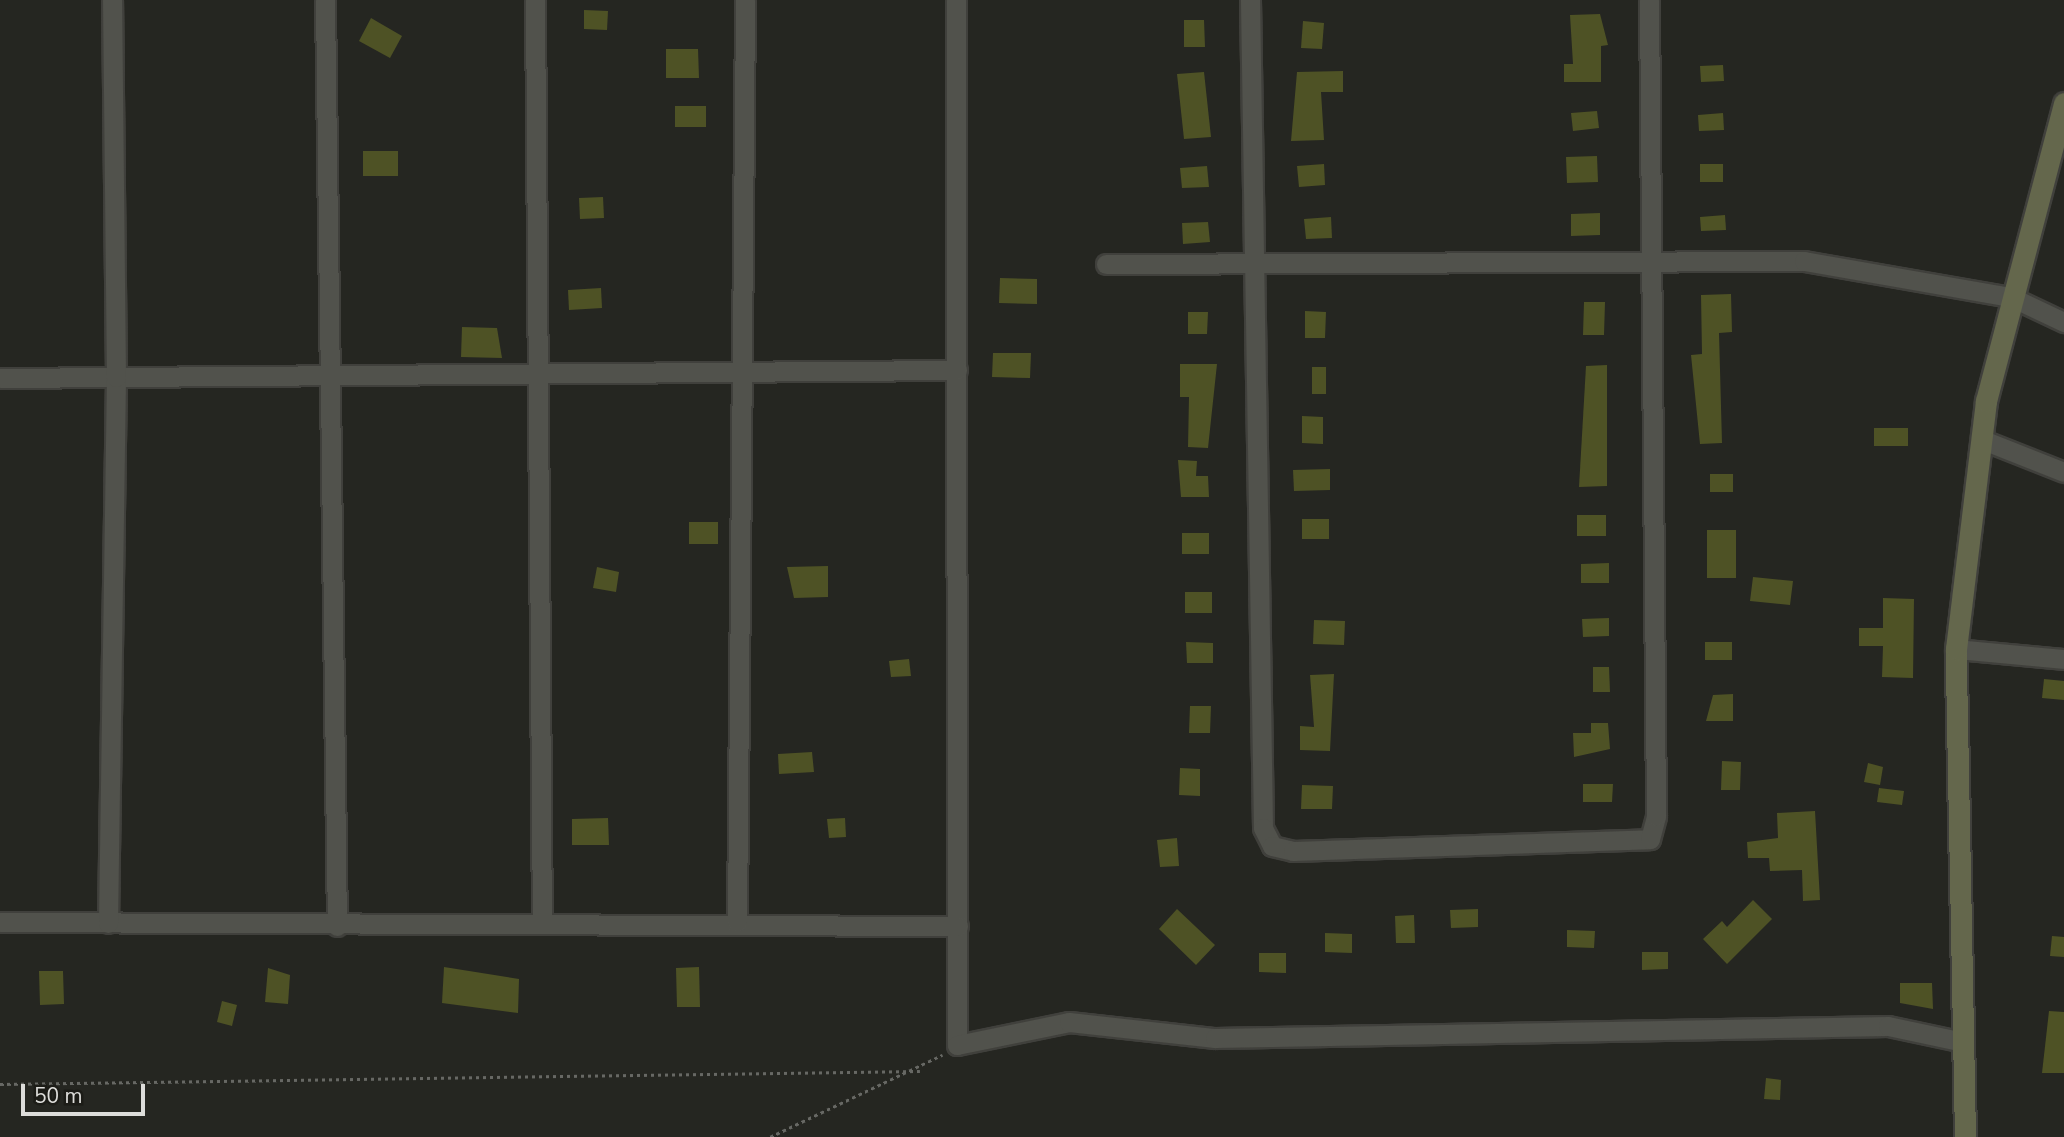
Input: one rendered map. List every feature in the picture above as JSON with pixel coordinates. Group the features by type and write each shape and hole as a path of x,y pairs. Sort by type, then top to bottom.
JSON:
{"street":[{"path":"108,923 116,377 112,0"},
{"path":"326,0 337,926"},
{"path":"535,0 542,923"},
{"path":"737,922 745,0"},
{"path":"956,0 957,1045 1069,1022 1216,1038 1888,1026 1963,1042"},
{"path":"1250,0 1263,828 1272,846 1293,851 1650,839 1656,816 1649,0"},
{"path":"1965,1137 1956,649 1983,440 2011,297 2064,103"},
{"path":"1105,264 1804,261 2011,297 2064,322"},
{"path":"0,378 329,378 957,370"},
{"path":"1983,440 2064,472"},
{"path":"1956,649 2064,659"},
{"path":"0,922 337,926 737,922 958,926"}],"path":[{"path":"769,1137 920,1071 957,1045"},
{"path":"0,1084 920,1071"}],"building":[{"path":"584,10 608,11 607,30 584,29"},
{"path":"1600,14 1608,45 1601,46 1601,82 1564,82 1564,64 1573,64 1570,15"},
{"path":"371,18 402,36 390,58 359,41"},
{"path":"1184,20 1204,20 1205,47 1184,47"},
{"path":"1303,21 1324,23 1322,49 1301,48"},
{"path":"666,49 698,49 699,78 666,78"},
{"path":"1723,65 1724,81 1701,82 1700,66"},
{"path":"1343,71 1343,92 1321,92 1324,140 1291,141 1297,72"},
{"path":"1204,72 1211,137 1184,139 1177,74"},
{"path":"675,106 706,106 706,127 675,127"},
{"path":"1597,111 1599,128 1573,131 1571,113"},
{"path":"1723,113 1724,130 1699,131 1698,115"},
{"path":"363,151 398,151 398,176 363,176"},
{"path":"1597,156 1598,182 1567,183 1566,157"},
{"path":"1324,164 1325,185 1299,187 1297,166"},
{"path":"1700,164 1723,164 1723,182 1700,182"},
{"path":"1207,166 1209,187 1182,188 1180,168"},
{"path":"603,197 604,218 580,219 579,198"},
{"path":"1600,213 1600,235 1571,236 1571,214"},
{"path":"1725,215 1726,230 1701,231 1700,217"},
{"path":"1331,217 1332,238 1306,239 1304,219"},
{"path":"1208,222 1210,242 1183,244 1182,223"},
{"path":"1000,278 1037,279 1037,304 999,303"},
{"path":"601,288 602,308 569,310 568,290"},
{"path":"1731,294 1732,332 1719,333 1722,443 1700,444 1691,355 1702,354 1701,295"},
{"path":"1584,302 1605,302 1604,335 1583,335"},
{"path":"1305,311 1326,312 1325,338 1305,338"},
{"path":"1188,312 1208,312 1207,334 1188,334"},
{"path":"462,327 497,328 502,358 461,357"},
{"path":"993,353 1031,353 1030,378 992,377"},
{"path":"1180,364 1217,364 1208,448 1188,447 1189,397 1180,397"},
{"path":"1607,365 1607,486 1579,487 1586,366"},
{"path":"1312,367 1326,367 1326,394 1312,394"},
{"path":"1302,416 1323,417 1323,444 1302,443"},
{"path":"1874,428 1908,428 1908,446 1874,446"},
{"path":"1178,460 1197,461 1196,476 1208,476 1209,497 1181,497"},
{"path":"1330,469 1330,490 1294,491 1293,470"},
{"path":"1710,474 1733,474 1733,492 1710,492"},
{"path":"1577,515 1606,515 1606,536 1577,536"},
{"path":"1302,519 1329,519 1329,539 1302,539"},
{"path":"689,522 718,522 718,544 689,544"},
{"path":"1707,530 1736,530 1736,578 1707,578"},
{"path":"1182,533 1209,533 1209,554 1182,554"},
{"path":"1609,563 1609,583 1581,583 1581,564"},
{"path":"828,566 828,597 794,598 787,567"},
{"path":"597,567 619,572 616,592 593,588"},
{"path":"1753,577 1793,581 1790,605 1750,601"},
{"path":"1185,592 1212,592 1212,613 1185,613"},
{"path":"1883,598 1914,599 1913,678 1882,677 1883,646 1859,646 1859,628 1883,628"},
{"path":"1609,618 1609,636 1583,637 1582,619"},
{"path":"1314,620 1345,621 1344,645 1313,644"},
{"path":"1186,642 1213,643 1213,663 1187,663"},
{"path":"1705,642 1732,642 1732,660 1705,660"},
{"path":"909,659 911,676 891,677 889,661"},
{"path":"1593,667 1609,667 1610,692 1593,692"},
{"path":"1334,674 1330,751 1300,750 1300,726 1314,727 1310,675"},
{"path":"2044,679 2064,681 2064,700 2042,698"},
{"path":"1733,694 1733,721 1706,721 1713,695"},
{"path":"1190,706 1211,706 1210,733 1189,733"},
{"path":"1591,723 1608,723 1610,749 1574,757 1573,733 1591,733"},
{"path":"812,752 814,772 779,774 778,754"},
{"path":"1722,761 1741,762 1740,790 1721,790"},
{"path":"1868,763 1883,767 1880,785 1864,782"},
{"path":"1180,768 1200,769 1200,796 1179,795"},
{"path":"1583,784 1613,784 1612,802 1583,802"},
{"path":"1302,785 1333,786 1332,809 1301,809"},
{"path":"1879,788 1904,791 1902,805 1877,802"},
{"path":"1815,811 1820,900 1803,901 1802,870 1770,871 1769,858 1748,858 1747,842 1778,838 1777,813"},
{"path":"608,818 609,845 572,845 572,819"},
{"path":"845,818 846,837 829,838 827,819"},
{"path":"1177,838 1179,866 1160,867 1157,840"},
{"path":"1753,900 1772,919 1727,964 1703,939 1722,921 1727,927"},
{"path":"1177,909 1215,945 1196,965 1159,929"},
{"path":"1478,909 1478,927 1451,928 1450,910"},
{"path":"1414,915 1415,943 1396,943 1395,916"},
{"path":"1567,930 1595,931 1594,948 1567,947"},
{"path":"1325,933 1352,934 1352,953 1325,952"},
{"path":"2052,936 2064,937 2064,957 2050,956"},
{"path":"1642,952 1668,952 1668,969 1642,970"},
{"path":"1259,953 1286,953 1286,973 1259,972"},
{"path":"444,967 519,979 518,1013 442,1003"},
{"path":"699,967 700,1007 677,1007 676,968"},
{"path":"268,968 290,975 288,1004 265,1002"},
{"path":"39,971 63,971 64,1004 40,1005"},
{"path":"1900,983 1932,983 1933,1009 1900,1003"},
{"path":"222,1001 237,1005 232,1026 217,1022"},
{"path":"2049,1011 2064,1012 2064,1073 2042,1073"},
{"path":"1766,1078 1781,1080 1780,1100 1764,1099"}]}
